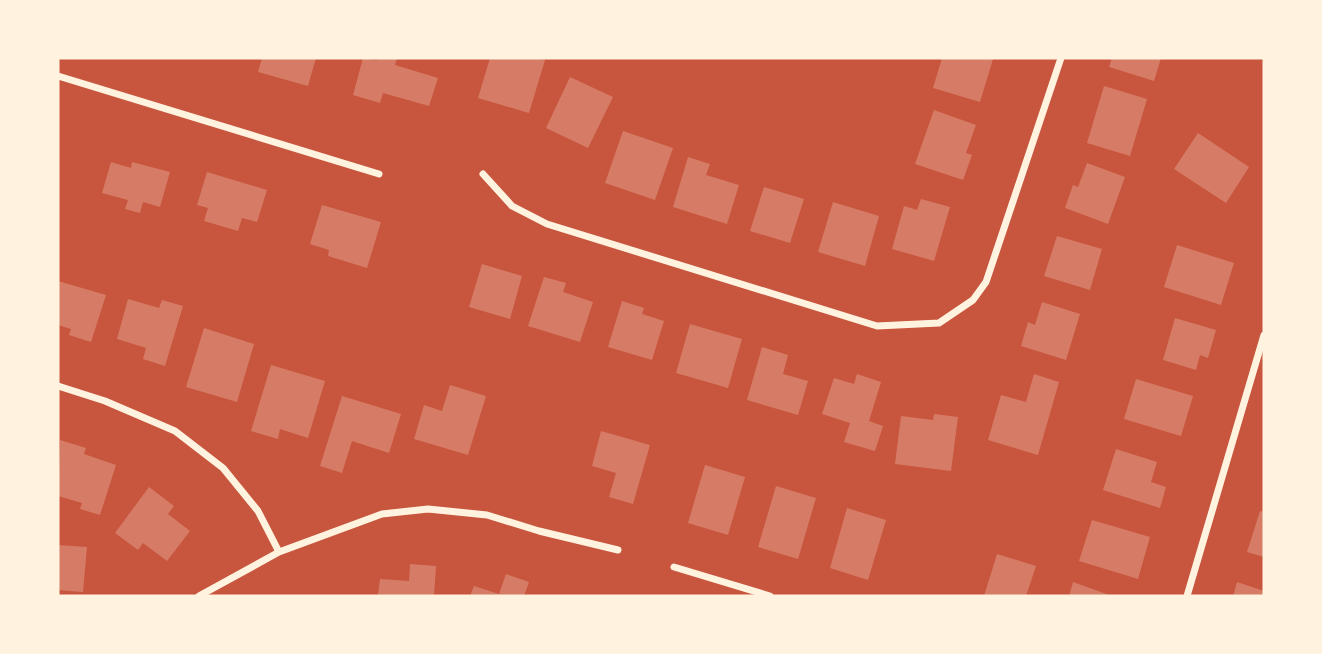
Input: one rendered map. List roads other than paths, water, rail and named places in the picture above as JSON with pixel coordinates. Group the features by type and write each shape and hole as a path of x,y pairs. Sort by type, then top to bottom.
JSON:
{"street":[{"path":"483,174 512,206 547,224 877,326 939,323 973,300 986,282 1061,58"},
{"path":"58,76 379,174"},
{"path":"1187,596 1264,335"},
{"path":"58,386 105,401 175,431 223,468 258,511 279,552"},
{"path":"199,596 279,552 382,514 428,509 487,515 618,550"},
{"path":"674,567 764,595"}]}
